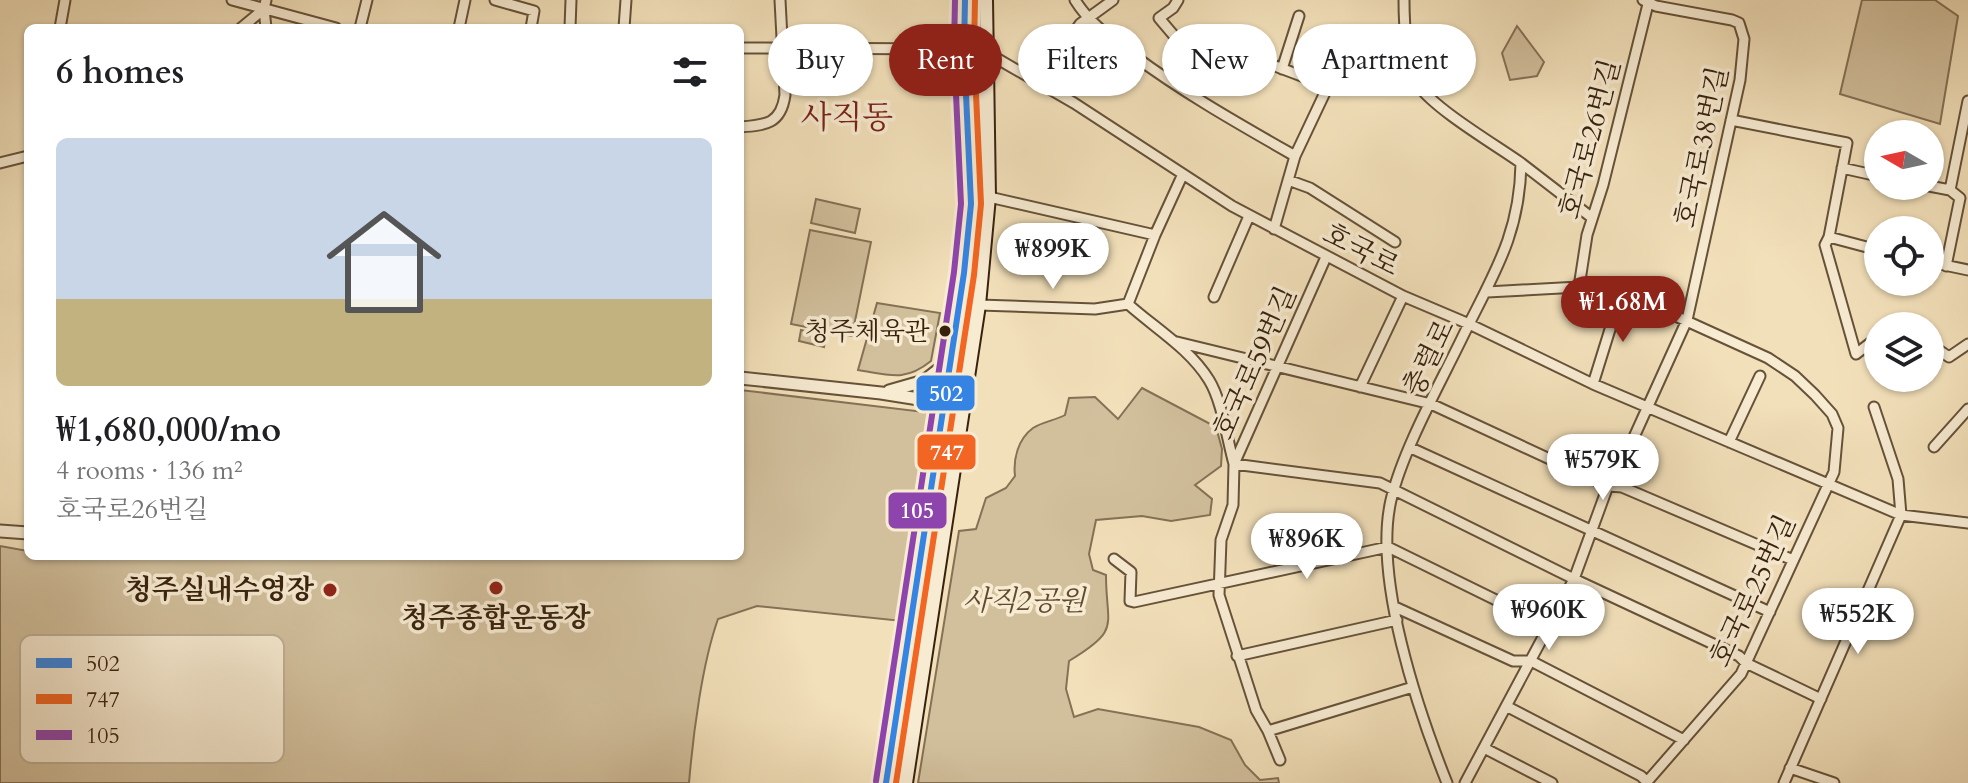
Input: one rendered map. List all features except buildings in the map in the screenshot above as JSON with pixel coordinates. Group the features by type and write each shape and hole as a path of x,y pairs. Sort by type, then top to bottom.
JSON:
{"main road":[{"path":"965,0 965,24"},
{"path":"986,0 986,24"},
{"path":"886,783 964,273 971,204 966,96"},
{"path":"906,783 979,305 989,197 987,96"}],"street":[{"path":"61,24 65,0"},
{"path":"232,0 265,4 324,24"},
{"path":"361,24 367,0"},
{"path":"460,24 465,0"},
{"path":"495,0 534,11 532,24"},
{"path":"570,24 571,0"},
{"path":"624,24 626,0"},
{"path":"780,0 781,24"},
{"path":"1075,0 1086,18 1180,88 1295,156"},
{"path":"1082,24 1113,0"},
{"path":"1178,0 1159,18 1198,64 1209,41 1293,73"},
{"path":"1403,0 1410,59 1419,85 1440,106 1591,217"},
{"name":"호국로38번길","path":"1465,783 1574,579 1608,486 1615,479 1687,320 1744,55 1743,29 1732,20 1646,2"},
{"name":"호국로26번길","path":"1579,287 1581,260 1591,217 1603,185 1646,2"},
{"path":"245,24 265,4"},
{"path":"265,4 266,24"},
{"path":"1282,69 1299,16"},
{"name":"호국로","path":"744,48 768,48"},
{"path":"744,127 762,126 776,119 783,109 785,96"},
{"name":"호국로","path":"1060,96 1249,216 1403,296 1593,384 1901,515 1968,523"},
{"path":"1274,229 1295,156 1323,96"},
{"path":"1950,190 1968,101"},
{"path":"1731,120 1847,143 1825,245 1856,354 1864,348"},
{"path":"0,163 24,157"},
{"name":"충렬로","path":"1447,783 1413,687 1397,620 1388,547 1389,513 1394,489 1411,448 1487,292 1518,214 1521,163"},
{"path":"1842,168 1864,173"},
{"path":"1128,304 1182,176"},
{"path":"1288,180 1310,188 1395,242"},
{"path":"1944,189 1960,198 1946,266 1968,270"},
{"path":"989,197 1155,235"},
{"path":"1214,297 1249,216"},
{"path":"1829,237 1864,246"},
{"name":"호국로59번길","path":"1280,760 1256,710 1219,595 1221,540 1233,505 1234,464 1326,257"},
{"path":"1487,292 1579,287 1621,294 1687,320 1768,358 1815,395 1832,414 1838,428 1838,450 1834,472 1827,485"},
{"path":"1593,384 1621,294"},
{"path":"1360,387 1403,296"},
{"path":"979,305 1095,309 1128,304"},
{"path":"1128,304 1177,342 1211,382 1234,464 1380,483 1739,656 1746,663 1821,699"},
{"path":"1177,342 1431,404 1608,486 1622,487 1793,560"},
{"path":"1944,354 1949,357 1968,344"},
{"path":"881,393 924,381 951,360"},
{"path":"1729,442 1760,376"},
{"path":"744,378 944,403"},
{"path":"1784,783 1901,515 1898,479 1874,407"},
{"path":"1934,447 1968,409"},
{"path":"1411,448 1770,612"},
{"name":"호국로25번길","path":"1506,706 1641,776 1646,782 1736,682 1827,485"},
{"path":"0,531 24,533"},
{"path":"1114,559 1131,572 1129,595 1130,601 1134,602 1388,547 1549,626"},
{"path":"1395,607 1513,661 1531,661 1684,740"},
{"path":"1237,656 1397,620"},
{"path":"1268,731 1413,687"},
{"path":"1484,748 1551,783"},
{"path":"1790,768 1834,783"}],"green space":[{"path":"1862,0 1935,0 1958,16 1941,120 1927,120 1840,94"},
{"path":"1517,26 1544,62 1537,76 1510,80 1502,53"},
{"path":"816,199 860,209 855,233 811,223"},
{"path":"810,230 871,242 852,336 791,324"},
{"path":"877,303 940,313 931,361 913,372 897,375 858,370"},
{"path":"801,330 826,336 824,347 799,341"},
{"name":"사직2공원","path":"1142,388 1216,427 1222,449 1221,466 1195,485 1212,499 1210,515 1171,521 1142,516 1096,520 1089,554 1093,570 1106,575 1107,626 1097,641 1069,661 1066,689 1074,717 1098,709 1199,727 1231,740 1245,765 1260,780 1278,778 1279,783 918,783 959,531 976,529 986,498 1006,488 1015,476 1016,456 1024,438 1037,426 1065,415 1069,398 1095,397 1118,419"},
{"name":"청주종합운동장","path":"744,390 933,413 902,621 757,606 718,619 703,678 689,783 0,783 0,546 24,550 24,560 744,560"}],"transit line":[{"name":"105","path":"876,781 954,272 961,204 954,50 955,0"},
{"name":"502","path":"886,783 964,273 971,204 964,50 965,0"},
{"name":"747","path":"896,783 974,275 981,204 974,50 975,0"}],"place":[{"name":"청주체육관","path":"945,331"},
{"name":"청주종합운동장","path":"496,588"},
{"name":"청주실내수영장","path":"330,590"}],"district":[{"name":"사직동","path":"847,118"}]}
